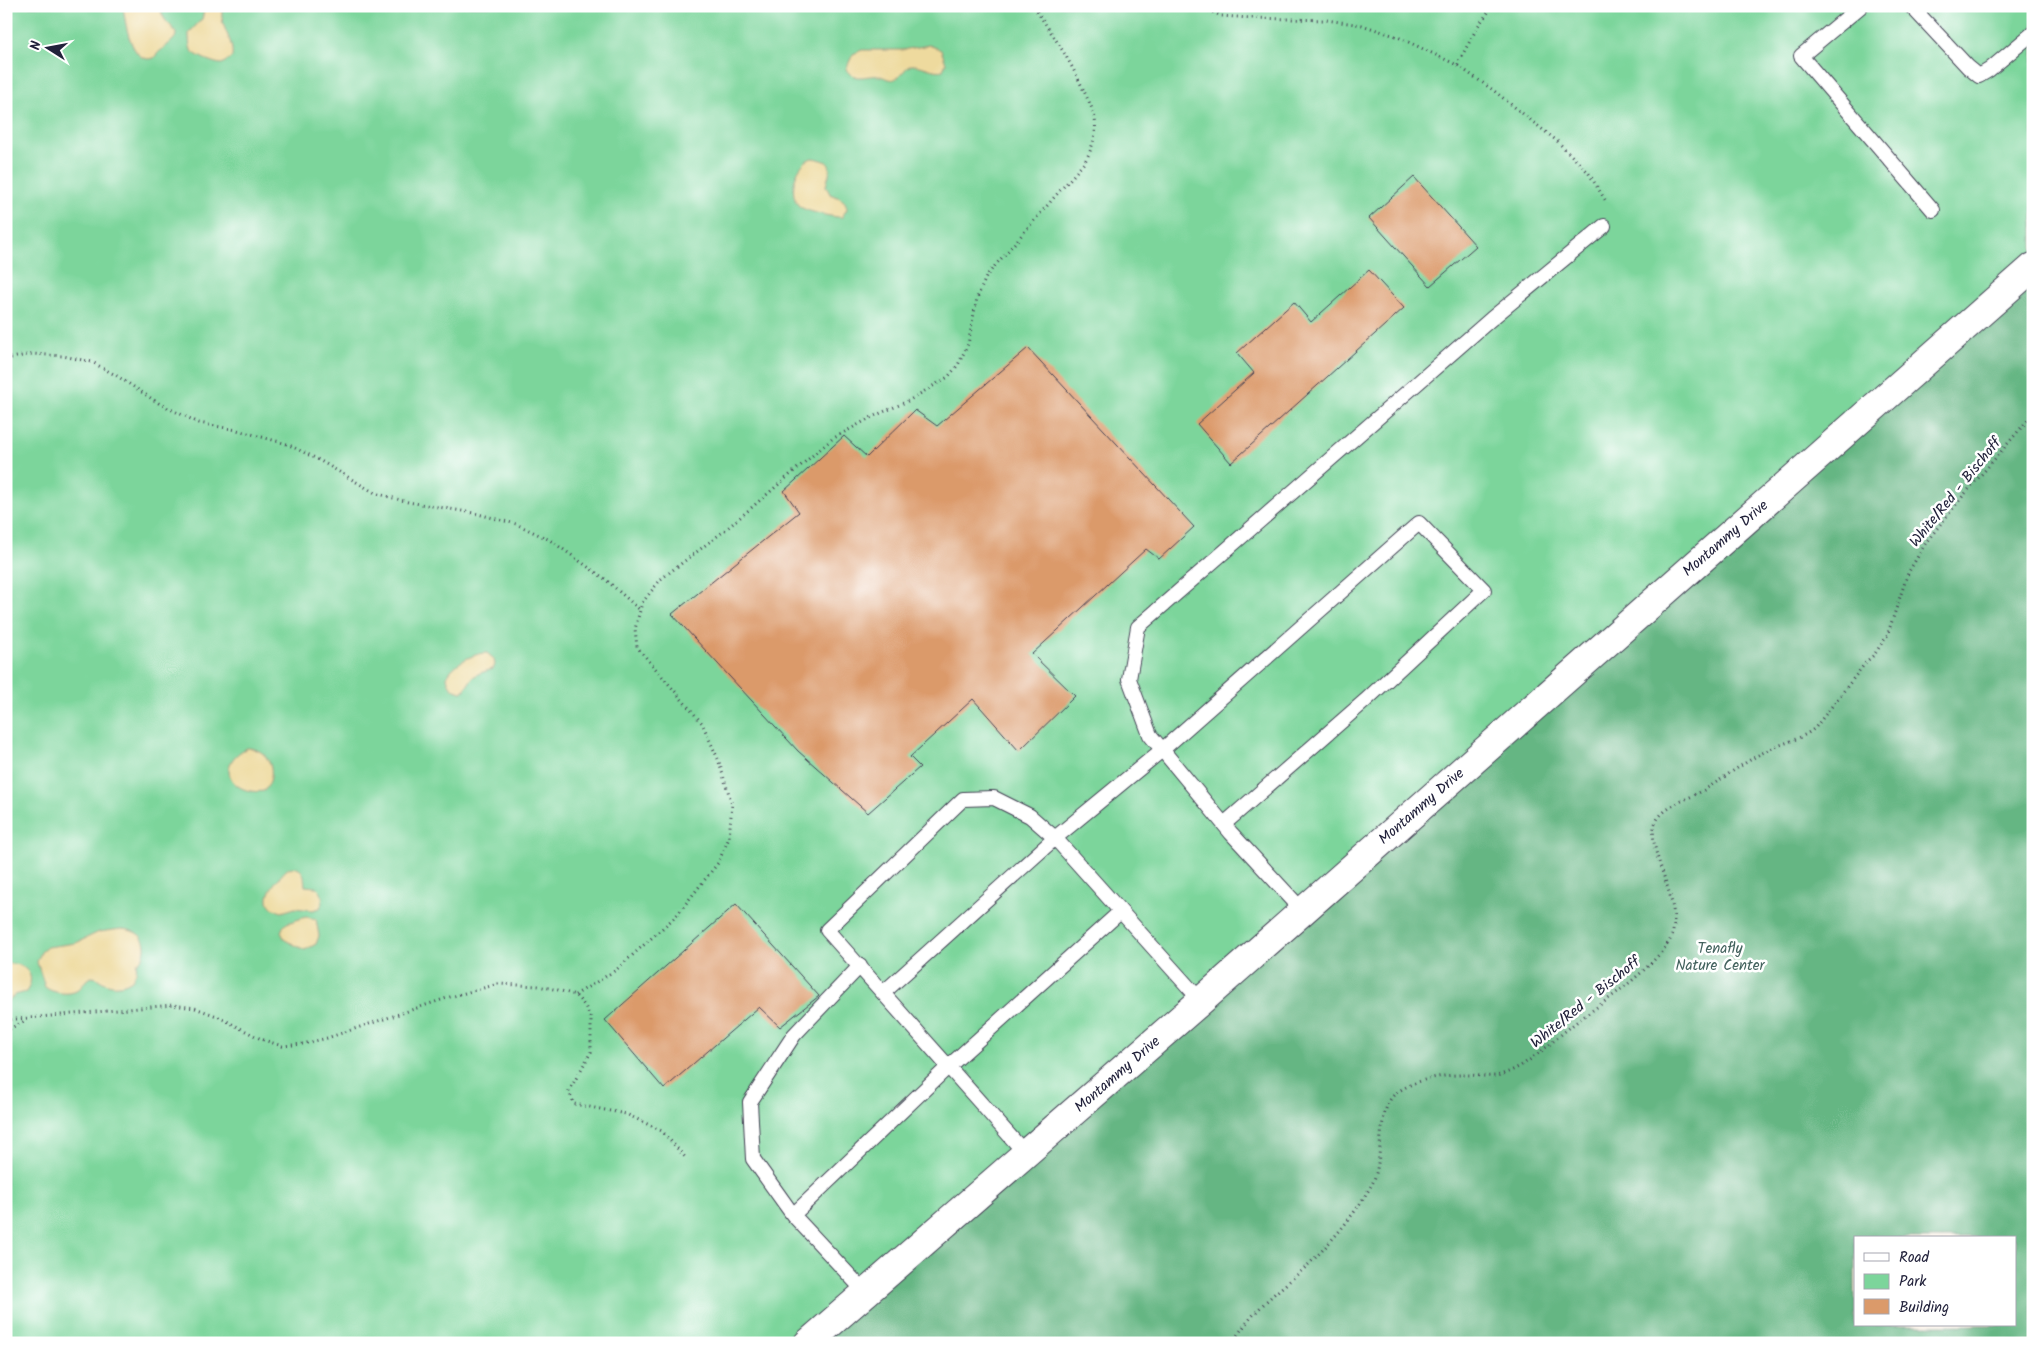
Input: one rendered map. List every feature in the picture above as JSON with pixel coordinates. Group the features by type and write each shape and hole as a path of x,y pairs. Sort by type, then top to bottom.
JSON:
{"street":[{"name":"Montammy Drive","path":"808,1343 1201,1001 2033,267"}],"lane":[{"path":"1861,6 1802,56 1933,210"},
{"path":"1911,6 1968,67 1979,76 1990,70 2033,33"},
{"path":"1303,911 1224,824 1150,736 1130,679 1138,627 1484,326 1604,226"},
{"path":"883,993 1055,838 1162,750 1419,523 1484,590 1366,700 1224,824"},
{"path":"1025,1153 827,930 963,798 994,798 1030,816 1055,838 1201,1001"},
{"path":"793,1215 948,1067 1120,912"},
{"path":"860,966 794,1035 750,1102 754,1158 793,1215 865,1292"}],"path":[{"path":"397,6 476,6"},
{"path":"575,996 616,970 676,916 718,863 729,838 732,804 718,759 702,723 637,647 635,629 642,603 661,579 738,520 832,440 872,417 933,387 948,377 958,365 968,344 977,298 987,275 1084,163 1090,152 1094,136 1094,118 1069,59 1033,6"},
{"path":"1199,6 1221,16 1326,20 1362,25 1398,37 1457,65 1493,90 1557,141 1588,172 1607,204 1604,226"},
{"path":"1457,65 1478,26 1493,6"},
{"path":"6,359 32,354 63,356 92,362 160,404 199,423 237,430 287,444 319,460 375,493 408,502 474,513 516,524 550,540 605,579 640,610"},
{"name":"White/Red - Bischoff","path":"1231,1343 1259,1309 1310,1262 1361,1204 1375,1180 1380,1138 1390,1101 1395,1094 1423,1081 1449,1075 1496,1076 1523,1064 1631,981 1670,941 1674,925 1668,885 1652,834 1659,817 1674,806 1765,752 1808,734 1815,728 1887,636 1908,573 1927,541 2033,414"},
{"path":"6,1020 180,1006 194,1008 217,1016 261,1039 282,1046 303,1044 327,1038 450,997 498,984 538,986 558,990 575,996 585,1006 592,1019 591,1052 569,1091 574,1104 626,1114 662,1130 685,1157"},
{"path":"6,1033 11,1028 30,1019"}],"green space":[{"path":"6,6 2033,6 2033,265 813,1343 6,1343"},
{"name":"Tenafly Nature Center","path":"2033,265 2033,1343 813,1343"}],"sand":[{"path":"123,6 159,6 164,18 174,29 175,38 154,58 146,59 140,56 131,41 125,22"},
{"path":"205,6 223,6 222,18 230,42 232,57 222,64 201,57 190,48 189,33 202,19"},
{"path":"929,45 941,50 946,63 943,70 939,71 911,65 897,78 891,80 880,76 857,77 853,76 846,69 853,54 862,50 902,50"},
{"path":"812,158 825,161 830,167 826,186 830,194 845,203 847,209 842,217 807,210 799,206 795,200 795,179 806,161"},
{"path":"487,653 494,659 495,665 493,669 473,677 463,692 452,688 447,677 458,664 470,657"},
{"path":"247,748 261,752 270,764 271,778 269,785 264,791 243,789 231,778 229,770 231,763 237,755"},
{"path":"293,867 302,872 305,886 316,887 320,891 322,902 320,908 313,910 295,908 282,912 275,909 268,902 271,888 288,869"},
{"path":"306,917 316,919 319,936 316,944 305,950 285,940 281,932 287,923"},
{"path":"121,929 133,931 144,940 145,951 143,957 137,963 136,972 132,980 125,984 114,985 92,977 86,980 78,990 70,993 56,992 45,987 37,962 41,952 47,947 76,943 99,932"},
{"path":"6,964 23,967 30,975 30,980 26,992 15,995 6,1002"}],"building":[{"path":"1414,177 1476,246 1430,286 1369,218"},
{"path":"1369,270 1404,308 1231,463 1197,424 1254,373 1237,353 1294,302 1311,322"},
{"path":"1028,348 1194,527 1159,559 1146,549 1032,654 1075,696 1019,751 973,699 910,757 920,767 868,813 798,751 672,614 799,512 784,491 844,436 867,457 915,410 937,426"},
{"path":"736,904 819,996 780,1027 759,1007 664,1089 605,1020"}]}
